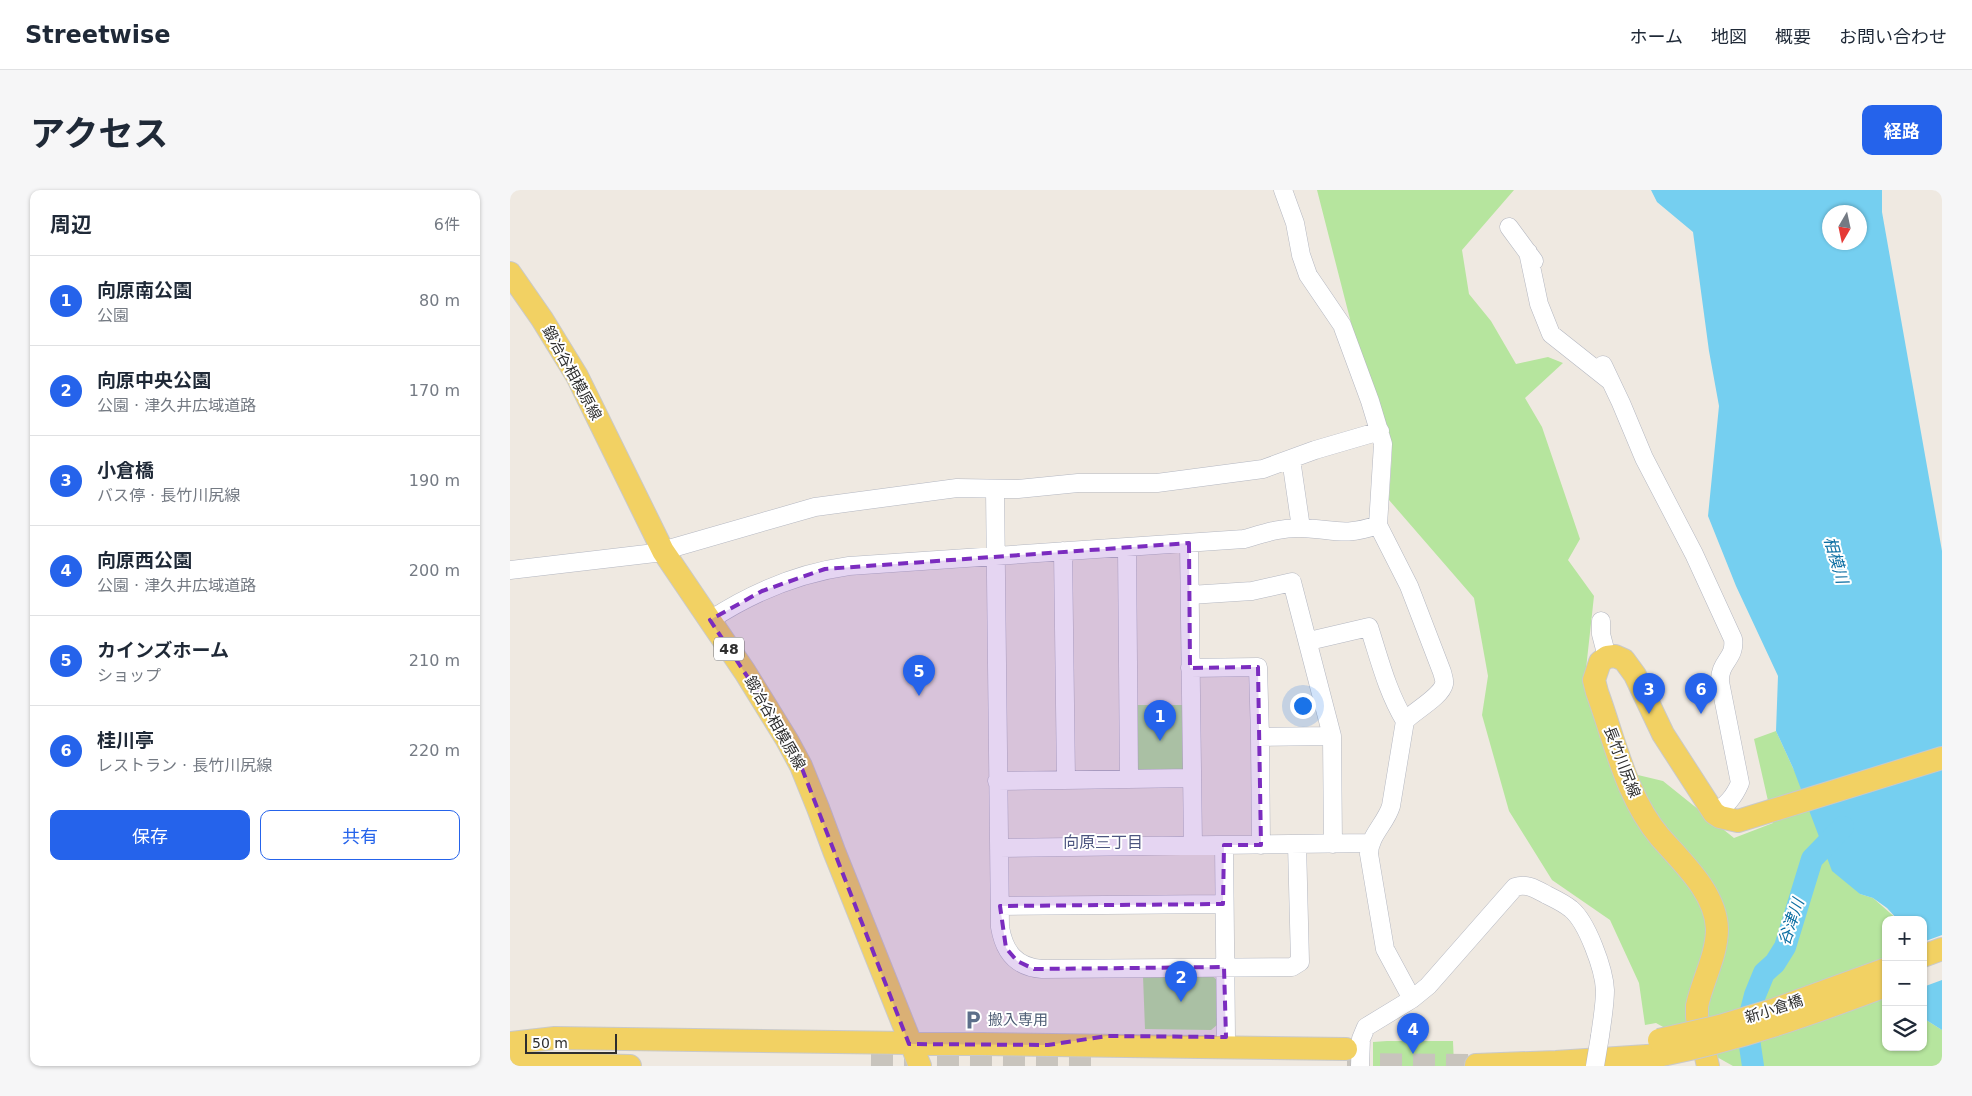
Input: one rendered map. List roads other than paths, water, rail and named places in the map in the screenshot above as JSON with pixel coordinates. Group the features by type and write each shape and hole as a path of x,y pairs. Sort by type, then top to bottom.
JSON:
{"main road":[{"name":"鍛冶谷相模原線","path":"510,273 542,319 577,376 663,551 772,714 801,766 920,1066"},
{"path":"1606,657 1615,656 1624,660 1630,667 1663,734 1714,813 1720,817 1738,821 1942,758"},
{"name":"長竹川尻線","path":"1606,657 1600,662 1594,680 1610,732 1632,790 1649,822 1706,894 1715,918 1716,942 1697,1006 1697,1017 1708,1066"},
{"path":"1927,955 1942,949"},
{"path":"1927,971 1942,966"},
{"name":"新小倉橋","path":"1660,1048 1882,971"},
{"name":"新小倉橋","path":"1660,1048 1704,1046 1776,1026 1882,987"},
{"path":"510,1043 555,1038 1048,1045 1353,1054"},
{"path":"1660,1048 1556,1062 1476,1058 1555,1050 1660,1048"},
{"path":"1600,1066 1660,1048"},
{"path":"510,1052 871,1058"},
{"path":"1095,1059 1353,1054"},
{"path":"510,1063 630,1066"}],"street":[{"path":"1283,190 1295,223 1301,256 1308,275 1342,325 1380,431 1383,444 1378,525 1408,586 1442,672 1444,684 1438,694 1413,713 1405,722 1388,817 1369,843 1369,854 1385,949 1412,999"},
{"path":"1509,227 1533,259 1539,304 1551,334 1613,384"},
{"path":"1603,365 1644,458 1694,554 1733,639 1735,648 1722,667 1720,682 1740,783 1735,795 1727,805 1714,813"},
{"path":"510,570 595,562 663,551 815,508 957,488 1018,489 1078,483 1157,483 1263,468 1380,431"},
{"path":"1291,459 1301,528"},
{"path":"995,489 1000,927 1003,942 1017,961 1034,969 1292,967 1300,962 1297,844"},
{"path":"710,620 762,591 786,581 825,569 997,555 1244,539 1301,528 1349,533 1378,525"},
{"path":"1189,543 1192,845"},
{"path":"1127,548 1129,780"},
{"path":"1063,551 1066,780"},
{"path":"1190,595 1252,591 1292,582 1332,736 1333,844"},
{"path":"1601,621 1600,634 1606,657"},
{"path":"1308,641 1369,627 1393,701 1405,722"},
{"path":"1190,668 1258,666 1261,845"},
{"path":"1260,737 1332,736"},
{"path":"997,781 1191,778"},
{"path":"999,848 1369,843"},
{"path":"1224,845 1223,904 1226,1037"},
{"path":"1048,1045 1107,1036 1226,1037 1353,1054 1366,1027 1412,999 1428,986 1515,888 1521,885 1530,886 1573,910 1596,951 1605,990 1595,1066"},
{"path":"1000,906 1223,904"}],"water":[{"name":"相模川","path":"1651,190 1882,190 1882,212 1942,551 1942,1030 1927,1021 1927,916 1894,916 1873,898 1860,894 1832,871 1793,768 1776,731 1778,676 1736,586 1708,516 1719,406 1709,351 1693,232 1657,202"}],"waterway":[{"name":"谷津川","path":"1753,1066 1747,1026 1755,995 1764,973 1775,963 1785,947 1812,859 1843,827"}],"tunnel":[{"path":"871,1058 1095,1059"},
{"path":"1347,1064 1476,1065"}],"place":[{"name":"カインズホーム","path":"919,696"},
{"name":"小倉橋","path":"1649,714"},
{"name":"桂川亭","path":"1701,714"},
{"name":"向原南公園","path":"1160,741"},
{"name":"向原中央公園","path":"1181,1002"},
{"name":"搬入専用","path":"973,1020"},
{"name":"向原西公園","path":"1413,1054"}],"district":[{"name":"向原三丁目","path":"1103,842"}]}
